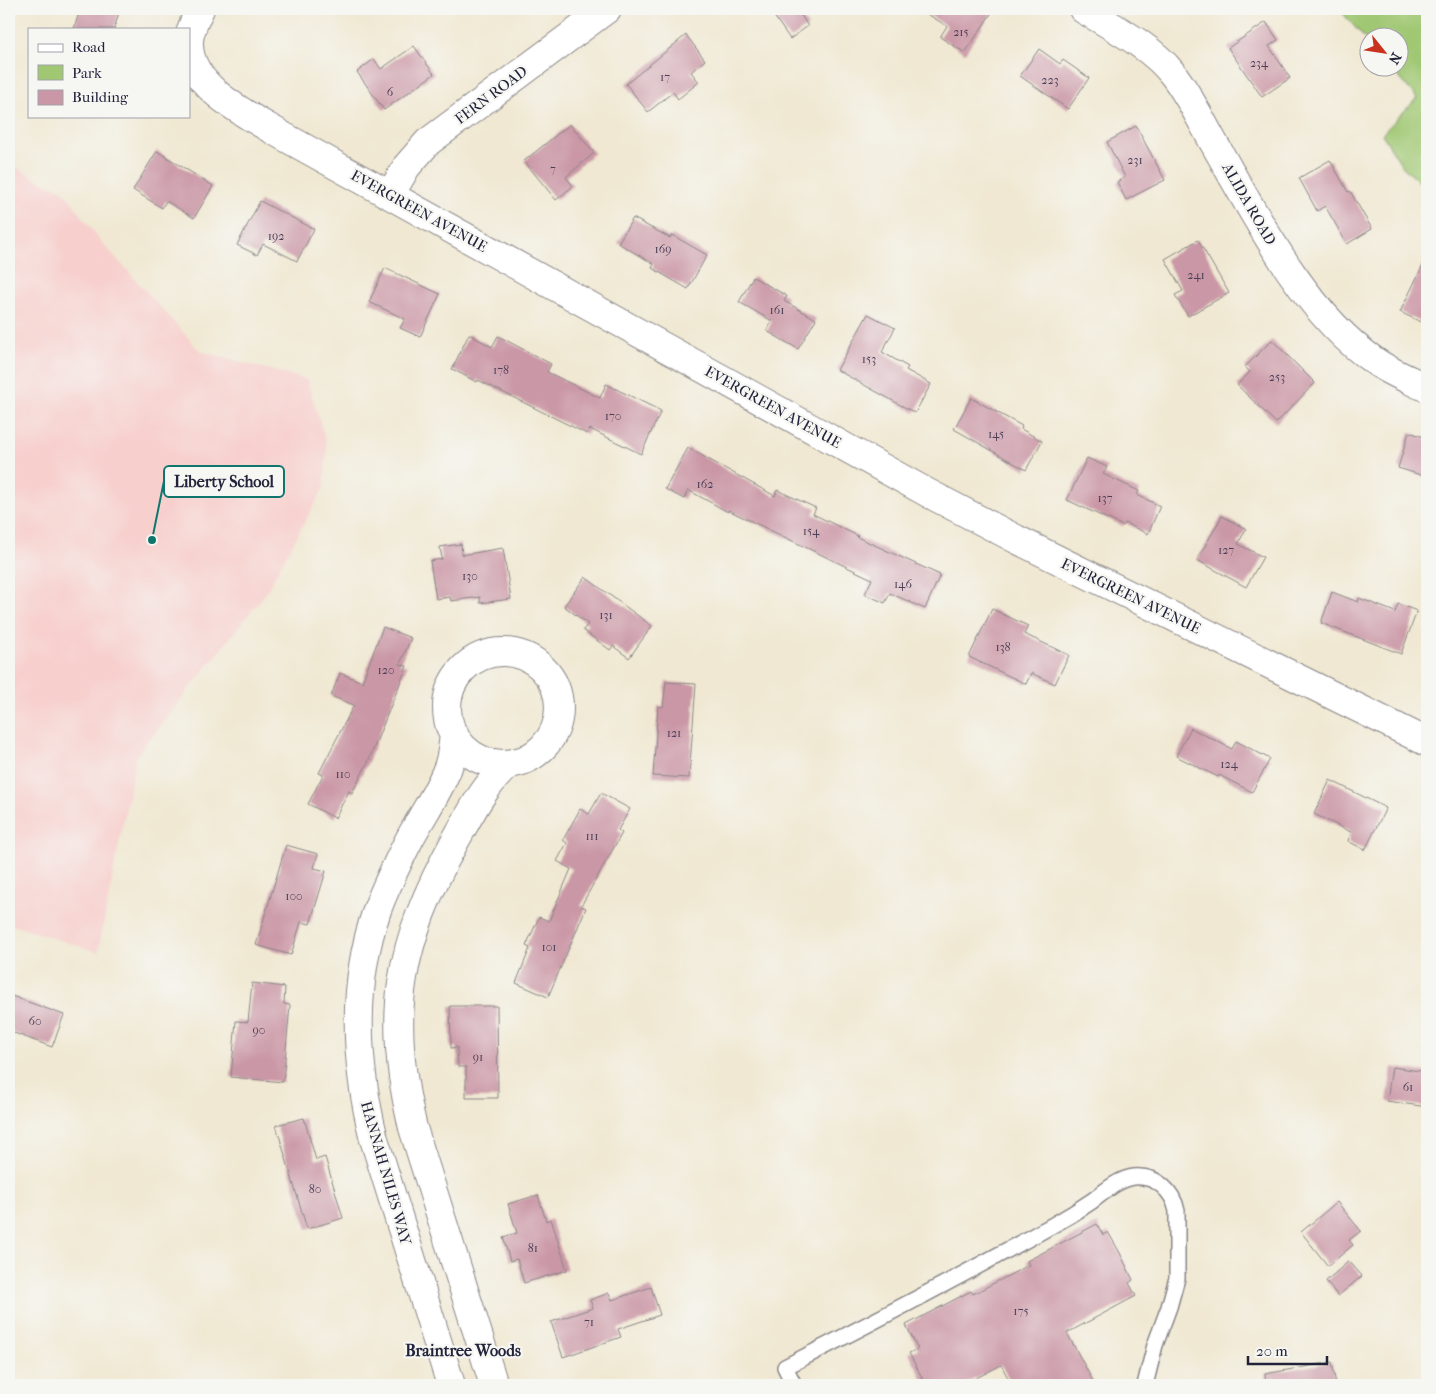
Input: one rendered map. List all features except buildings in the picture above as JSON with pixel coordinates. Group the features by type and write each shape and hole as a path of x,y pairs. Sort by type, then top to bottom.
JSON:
{"street":[{"name":"EVERGREEN AVENUE","path":"190,33 200,9"},
{"name":"FERN ROAD","path":"390,196 407,166 428,142 607,9"},
{"name":"ALIDA ROAD","path":"1083,9 1148,50 1172,72 1265,233 1301,285 1330,321 1360,350 1377,363 1395,374 1427,388"},
{"name":"EVERGREEN AVENUE","path":"190,48 202,81 214,91 256,119 390,196 966,513 1427,742"},
{"name":"HANNAH NILES WAY","path":"494,1385 413,1128 406,1100 400,1049 400,990 410,940 416,922 432,886 479,798 497,774 509,764 530,757 544,746 555,729 559,708 556,689 546,672 530,659 511,652 482,656 466,667 454,682 448,699 448,718 454,733 466,750 480,759 489,762 509,764"},
{"name":"HANNAH NILES WAY","path":"451,1385 369,1119 360,1074 358,1008 362,965 378,908 409,840 443,779 452,750 454,733"},
{"path":"433,1329 472,1317"}],"lane":[{"path":"794,1385 786,1367 878,1320 1055,1224 1120,1181 1133,1177 1144,1177 1164,1186 1171,1194 1177,1211 1177,1278 1169,1307 1154,1346 1145,1385"}],"shaded area":[{"path":"9,163 38,180 63,190 99,239 200,351 307,380 327,446 324,487 265,594 136,756 98,952 9,924"}],"green space":[{"path":"1339,9 1427,9 1427,189 1403,167 1382,134 1417,98 1400,78 1408,78 1408,28 1358,28 1358,31"}],"place":[{"name":"Liberty School","path":"152,540"}],"district":[{"name":"Braintree Woods","path":"463,1350"}]}
